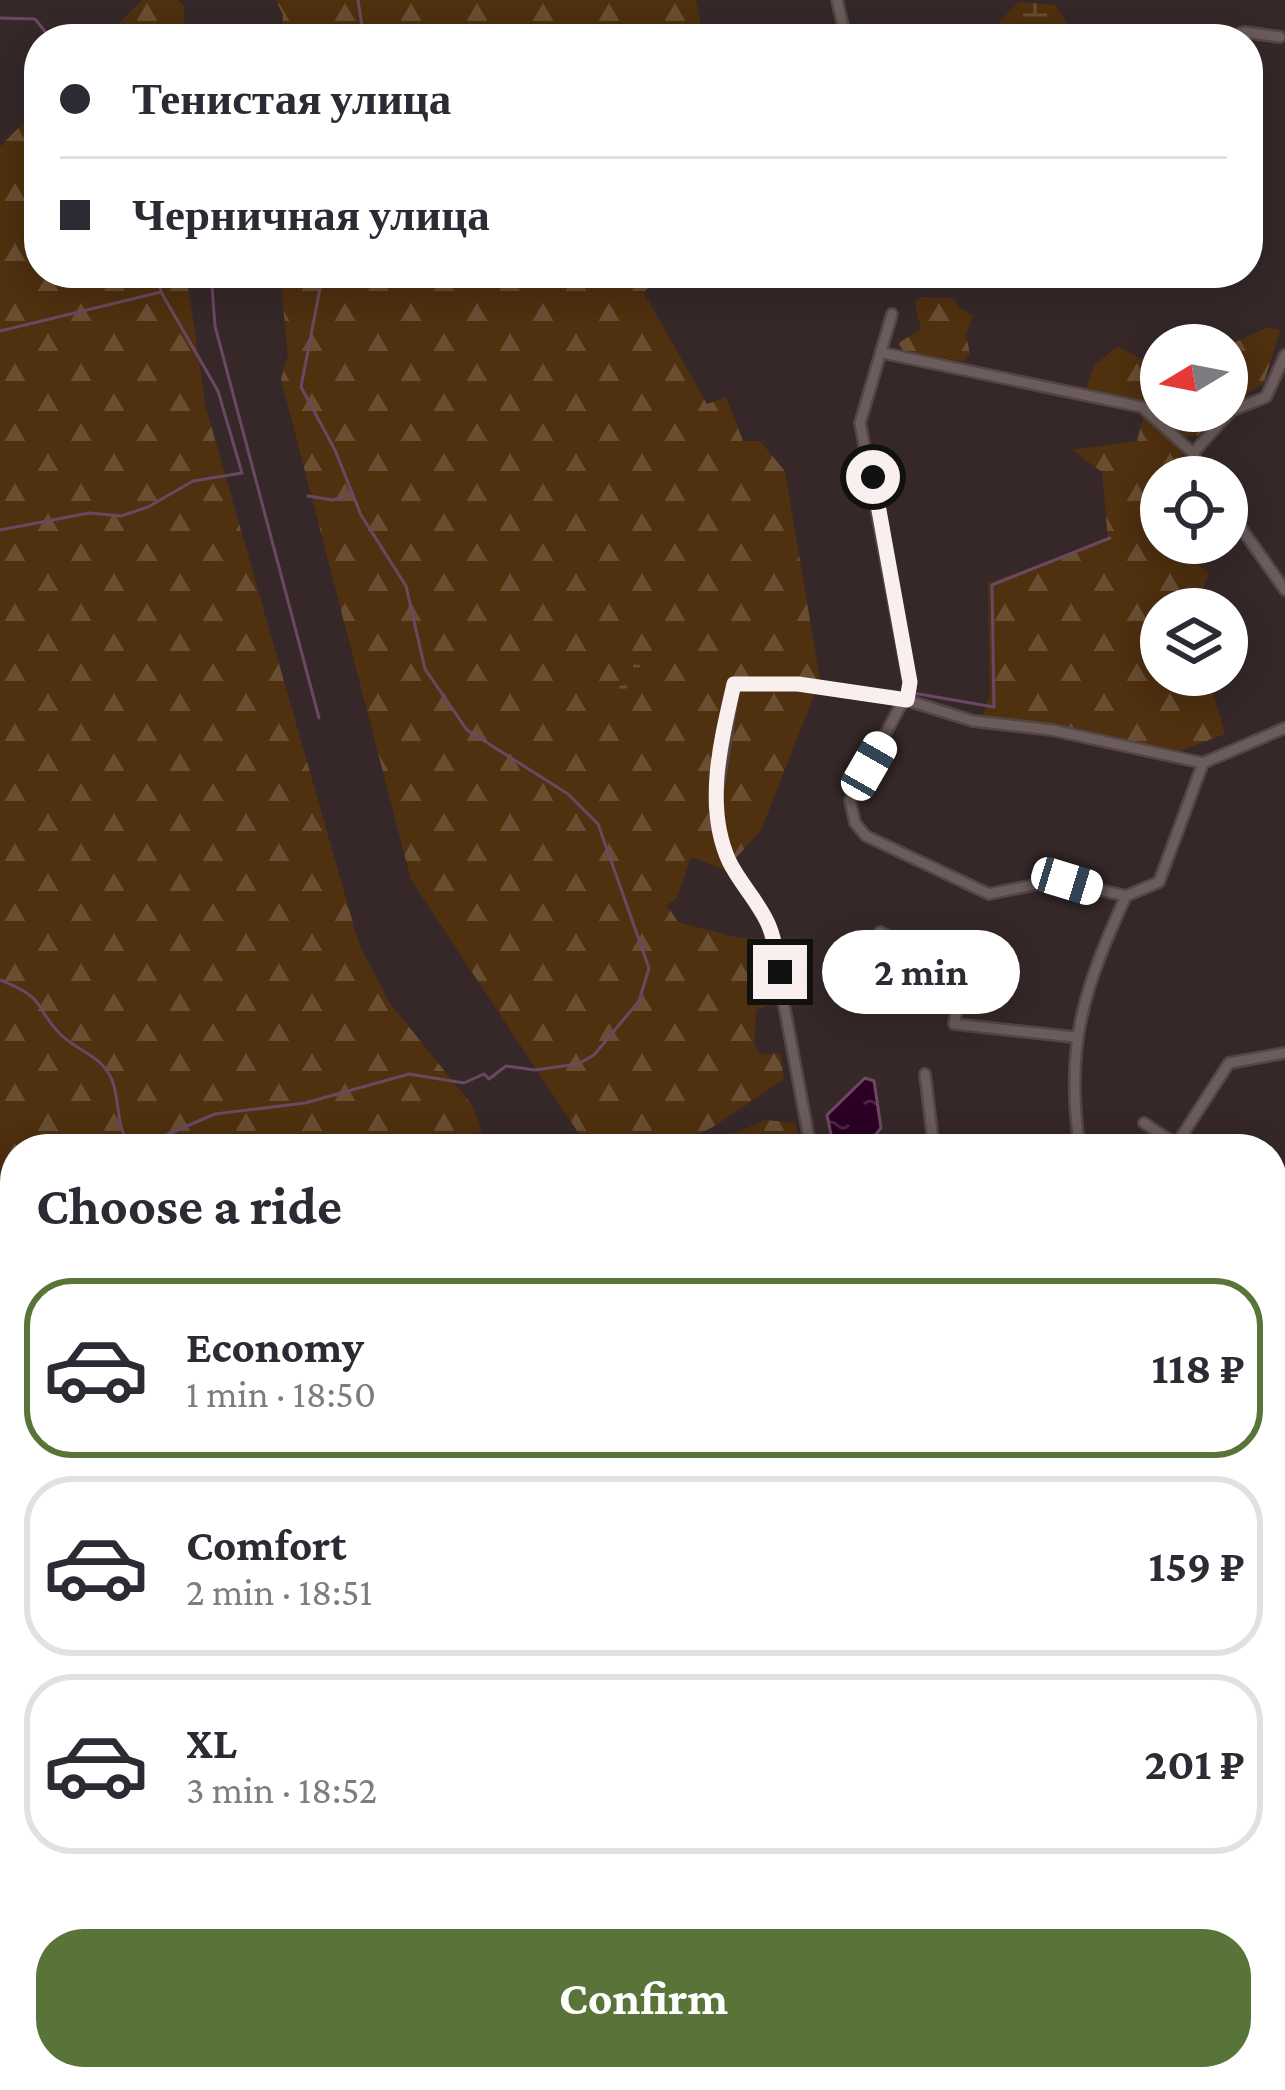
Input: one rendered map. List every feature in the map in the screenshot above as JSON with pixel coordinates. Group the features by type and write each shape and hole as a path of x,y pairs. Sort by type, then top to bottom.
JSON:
{"street":[{"path":"892,314 860,423 907,660 907,700 850,800 855,823 866,836 989,894 1058,880 1126,896 1160,882 1203,763"},
{"path":"883,353 1142,407 1194,456"},
{"path":"1192,453 1232,411 1266,397 1285,355"},
{"path":"1248,538 1285,590"},
{"path":"808,1134 769,925 730,864 717,820 725,724 734,684 798,684 907,700 974,721 1075,734 1203,763 1285,728"},
{"path":"1080,1134 1074,1037 1091,970 1126,896"},
{"path":"880,932 958,969 963,978 954,1024 1074,1037"},
{"path":"1188,1134 1229,1064 1285,1053"},
{"path":"925,1074 932,1134"},
{"path":"1144,1123 1160,1134"}],"green space":[{"path":"142,0 178,0 184,6 184,24 119,24"},
{"path":"276,0 696,0 701,24 282,24"},
{"path":"1019,2 1055,5 1068,24 1000,24"},
{"path":"24,122 24,288 188,288 206,408 359,944 389,1002 472,1105 482,1132 0,1134 0,147"},
{"path":"281,288 648,288 644,293 707,404 726,397 743,441 760,441 785,471 820,680 761,830 725,870 691,857 677,898 667,905 678,922 739,938 764,938 773,1003 756,1010 754,1044 761,1054 780,1053 784,1079 713,1127 698,1134 579,1134 411,880 281,379 288,356"},
{"path":"920,297 954,298 958,307 973,316 966,335 970,354 963,361 905,353 898,343 921,330 915,302"},
{"path":"1266,328 1280,330 1264,383 1248,394 1248,336"},
{"path":"1118,347 1140,358 1140,401 1086,389 1094,365"},
{"path":"1140,430 1162,432 1183,456 1140,456 1140,564 1196,564 1209,572 1204,588 1140,588 1140,696 1214,696 1225,734 1180,751 1046,725 982,719 990,695 988,583 1108,539 1102,472 1072,450 1137,441"},
{"path":"1176,432 1201,432 1198,435 1182,438"},
{"path":"632,663 640,665 638,683 621,710 615,707 614,697"},
{"path":"766,1120 795,1123 798,1134 733,1134"}],"water":[{"path":"865,1078 874,1081 881,1128 876,1134 831,1134 827,1115"}],"waterway":[{"path":"358,0 362,24"},
{"path":"0,18 35,19 39,24"},
{"path":"0,530 89,513 121,516 148,507 193,481 242,473 218,391 160,288"},
{"path":"212,288 215,326 319,718"},
{"path":"168,1134 215,1114 305,1103 409,1074 464,1083 484,1074 489,1079 506,1066 535,1070 578,1064 594,1055 639,1001 649,968 598,824 568,794 467,730 425,669 406,586 361,515 335,450 301,387 320,288"},
{"path":"0,331 161,292"},
{"path":"308,496 333,500 352,494"},
{"path":"913,693 994,707 992,585 1110,538"},
{"path":"0,980 34,999 61,1035 105,1068 124,1134"}],"route":[{"path":"780,972 769,925 730,864 720,835 715,806 725,724 734,684 798,684 907,700 907,660 873,477"}]}
